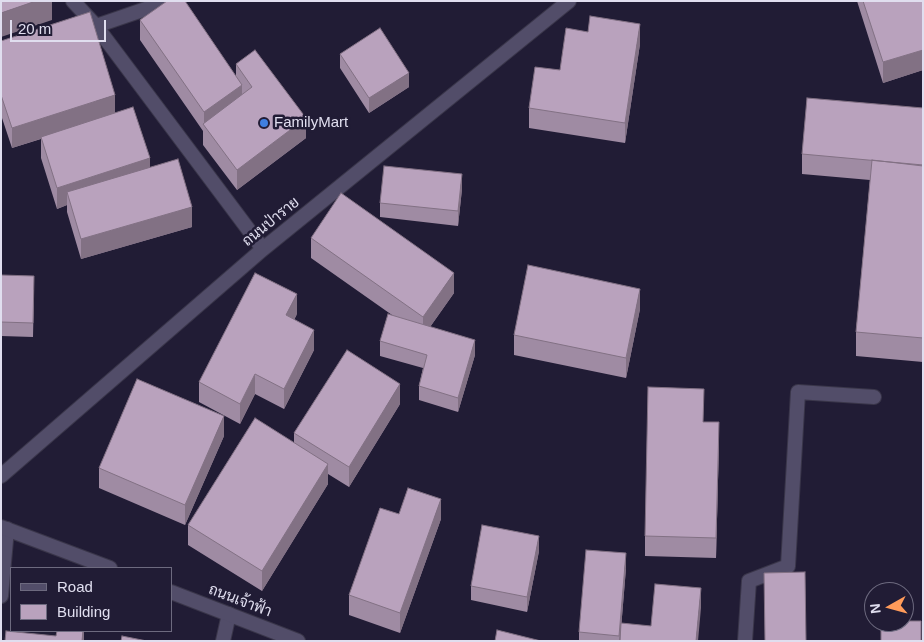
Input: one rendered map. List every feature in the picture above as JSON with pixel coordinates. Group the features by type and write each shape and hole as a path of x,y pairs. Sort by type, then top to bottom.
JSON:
{"street":[{"path":"73,1 96,26 263,249"},
{"path":"96,26 169,1"},
{"name":"ถนนป่าราย","path":"1,476 263,249 569,1"},
{"path":"745,641 749,581 788,566 798,392 874,397"},
{"path":"1,596 4,528 107,567"},
{"name":"ถนนเจ้าฟ้า","path":"172,592 298,641"},
{"path":"223,641 229,614"}],"building":[{"path":"1,1 36,1 1,13"},
{"path":"167,1 185,1 242,85 204,112 140,20"},
{"path":"863,1 923,1 923,50 883,62"},
{"path":"90,12 115,95 12,128 1,95 1,41"},
{"path":"590,16 640,24 625,123 529,108 535,67 560,70 566,28 588,32"},
{"path":"380,28 409,73 369,98 340,54"},
{"name":"FamilyMart","path":"255,50 306,118 237,170 203,124 252,87 236,64"},
{"path":"807,98 923,108 923,165 802,154"},
{"path":"133,107 150,158 57,188 41,137"},
{"path":"178,159 192,207 81,239 67,192"},
{"path":"872,160 923,166 923,338 856,332"},
{"path":"384,166 462,174 458,211 380,203"},
{"path":"341,193 454,273 423,317 311,238"},
{"path":"528,265 640,289 626,358 514,335"},
{"path":"255,273 297,294 286,315 314,330 284,389 255,374 240,404 199,382"},
{"path":"1,275 34,276 33,323 1,322"},
{"path":"388,314 475,340 458,398 419,386 427,355 380,341"},
{"path":"347,350 400,384 349,467 294,433"},
{"path":"137,379 224,416 185,505 99,468"},
{"path":"648,387 704,389 703,422 719,422 716,538 645,536"},
{"path":"255,418 328,464 262,571 188,525"},
{"path":"408,488 441,499 400,613 349,595 380,508 399,514"},
{"path":"482,525 539,536 527,597 471,586"},
{"path":"586,550 626,553 619,636 579,632"},
{"path":"805,572 806,641 765,641 764,573"},
{"path":"655,584 701,588 696,641 620,641 621,623 651,626"},
{"path":"914,621 921,621 921,641 881,641 881,632 914,632"},
{"path":"497,630 541,641 495,641"},
{"path":"6,631 56,636 57,632 83,632 82,641 5,641"},
{"path":"122,636 147,641 121,641"}],"place":[{"name":"FamilyMart","path":"264,123"}]}
